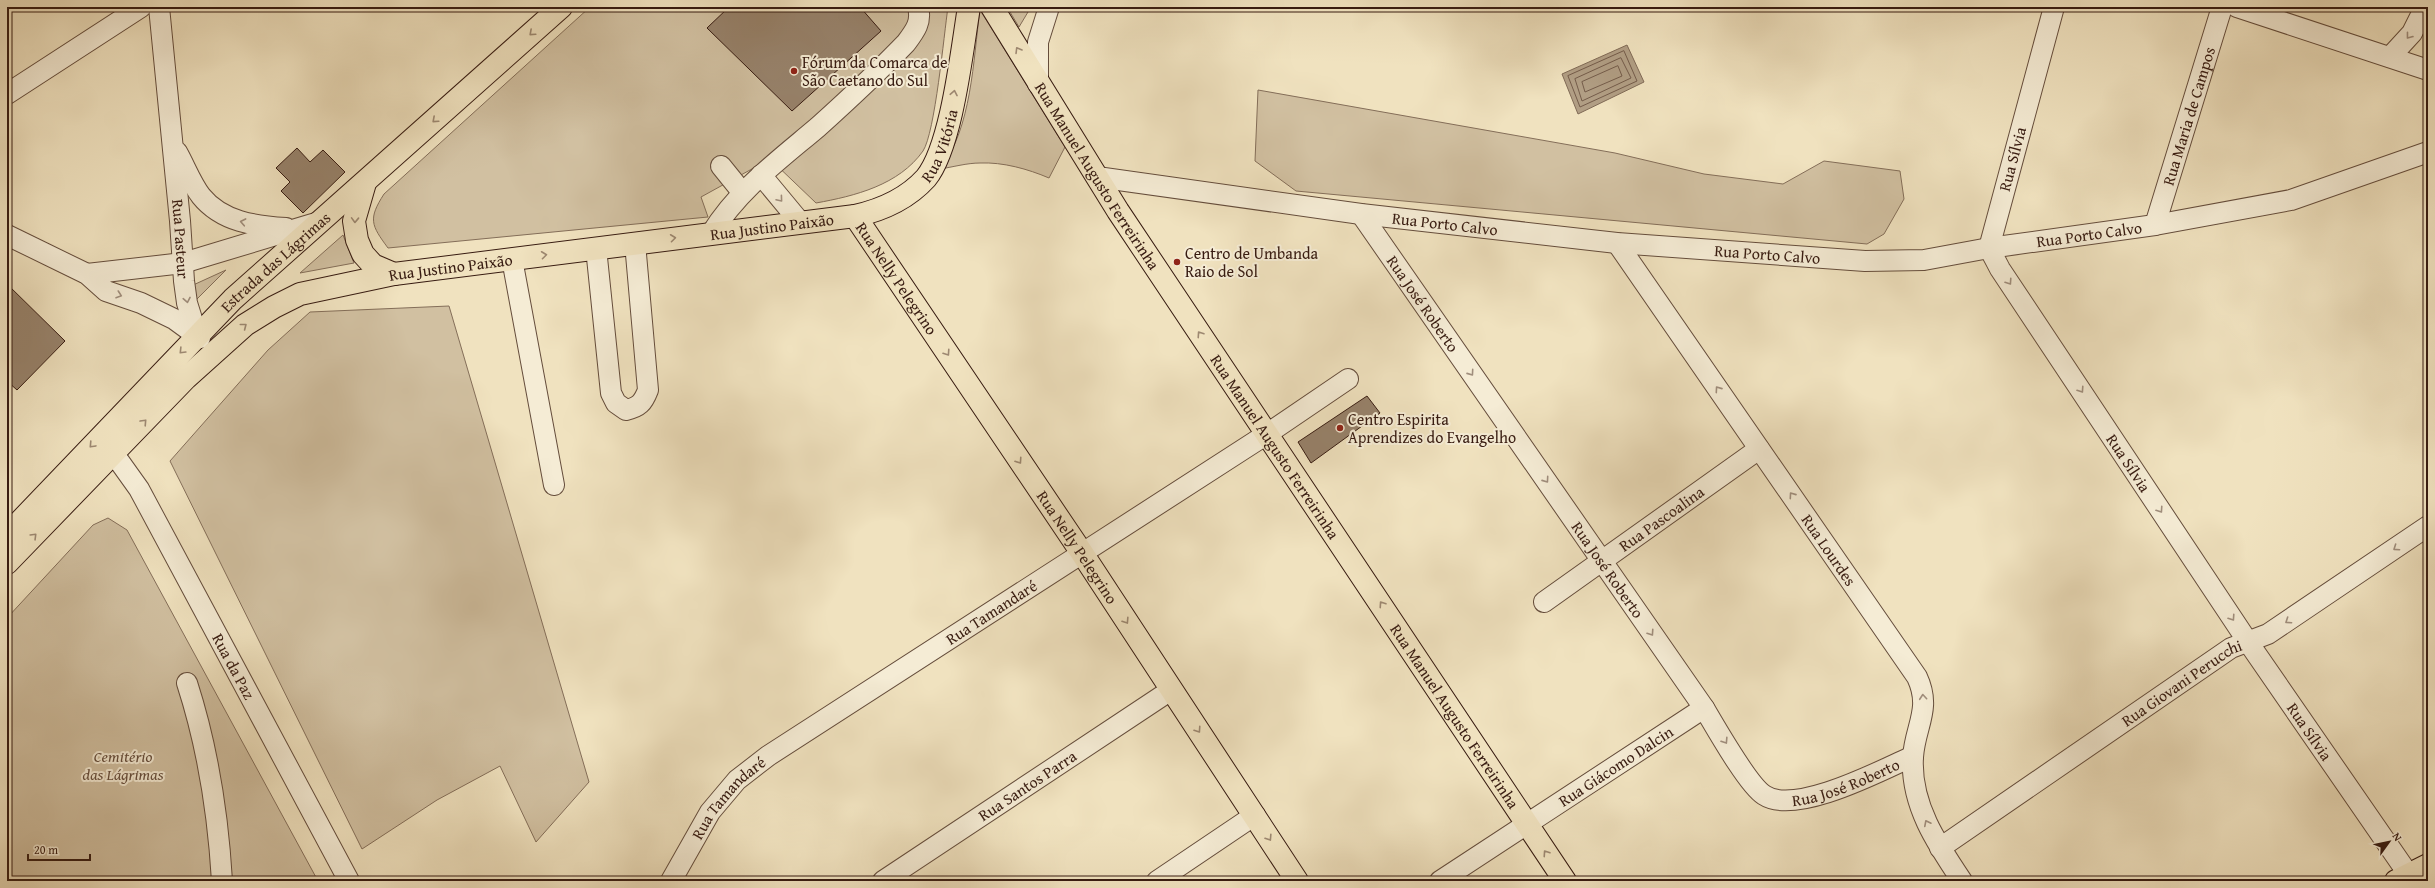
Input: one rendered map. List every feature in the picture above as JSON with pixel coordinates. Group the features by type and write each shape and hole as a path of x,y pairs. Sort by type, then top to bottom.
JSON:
{"main road":[{"name":"Estrada das Lágrimas","path":"7,535 197,335 280,255 365,183 561,7"},
{"name":"Rua Vitória","path":"854,216 889,206 908,194 926,177 947,129 969,7"},
{"name":"Rua Manuel Augusto Ferreirinha","path":"992,7 1038,84 1097,176 1267,434 1528,823 1565,881"},
{"path":"365,183 354,221 357,240 363,254 373,265 394,274"},
{"name":"Rua Justino Paixão","path":"215,352 245,325 274,307 300,294 394,274 854,216"},
{"name":"Rua Nelly Pelegrino","path":"854,216 1082,553 1297,881"},
{"path":"7,563 186,378 215,352"},
{"path":"2406,879 2428,864"}],"street":[{"path":"7,94 140,7"},
{"name":"Rua Pasteur","path":"159,7 187,303 197,335"},
{"path":"711,234 727,210 742,192 822,123 906,43 917,29 920,15 918,7"},
{"path":"1038,84 1038,42 1049,7"},
{"name":"Rua Sílvia","path":"2054,7 1989,248 2000,269 2406,879"},
{"name":"Rua Maria de Campos","path":"2155,225 2222,7"},
{"path":"2237,7 2428,70"},
{"path":"2390,57 2412,33 2424,12"},
{"name":"Rua Pasteur","path":"172,142 201,196 215,208 237,222 295,229"},
{"name":"Rua Porto Calvo","path":"1097,176 1362,214 1617,243 1865,261 1924,260 1989,248 2155,225 2292,200 2428,152"},
{"path":"721,166 742,192"},
{"path":"761,175 800,222"},
{"name":"Rua José Roberto","path":"1362,214 1704,708 1748,777 1763,795 1774,800 1786,802 1816,796 1913,756"},
{"path":"87,274 183,263 319,222"},
{"path":"7,234 87,274 106,291 141,303 174,319 197,335 215,352"},
{"path":"596,248 611,393 616,403 626,410 636,408 644,401 648,390 635,243"},
{"name":"Rua Lourdes","path":"1617,243 1917,677 1924,699 1913,756 1913,776 1922,813 1940,848 1962,881"},
{"path":"512,259 554,485"},
{"name":"Rua Tamandaré","path":"671,881 710,812 737,780 768,756 1267,434 1348,380"},
{"name":"Rua Pascoalina","path":"1544,602 1603,562 1759,449"},
{"name":"Rua da Paz","path":"114,454 139,489 349,881"},
{"name":"Rua Giovani Perucchi","path":"1940,848 2231,648 2278,628 2428,526"},
{"path":"187,683 198,716 210,768 219,830 222,881"},
{"name":"Rua Santos Parra","path":"883,881 1171,690"},
{"name":"Rua Giácomo Dalcin","path":"1440,881 1704,708"},
{"path":"1157,881 1255,815"}],"green space":[{"path":"590,7 948,7 935,105 927,141 923,151 913,163 889,181 846,197 816,203 770,159 701,197 708,217 388,248 378,233 374,222 375,210 384,194"},
{"path":"1007,7 1031,7 1019,27"},
{"path":"980,10 1065,147 1049,178 1024,169 989,163 965,164 940,169 951,152 959,134 965,114 973,71"},
{"path":"1258,90 1615,153 1704,174 1783,184 1824,161 1900,171 1904,199 1884,234 1867,244 1296,191 1255,161"},
{"path":"343,235 354,263 300,273"},
{"path":"226,270 193,303 191,286"},
{"path":"449,306 589,782 536,842 500,766 437,800 362,849 170,461 268,350 310,312"},
{"name":"Cemitério das Lágrimas","path":"108,518 127,530 318,881 7,881 7,618 93,525"}],"water":[{"path":"1627,45 1644,82 1578,114 1562,74"}],"building":[{"name":"Fórum da Comarca de São Caetano do Sul","path":"729,7 860,7 881,31 792,111 707,28"},
{"path":"297,148 310,162 323,150 345,172 303,213 281,191 290,182 276,168"},
{"path":"7,284 65,341 17,390 7,381"},
{"name":"Centro Espirita Aprendizes do Evangelho","path":"1367,396 1380,413 1311,463 1298,442"}],"place":[{"name":"Fórum da Comarca de São Caetano do Sul","path":"794,71"},
{"name":"Centro de Umbanda Raio de Sol","path":"1177,262"},
{"name":"Centro Espirita Aprendizes do Evangelho","path":"1340,428"}]}
